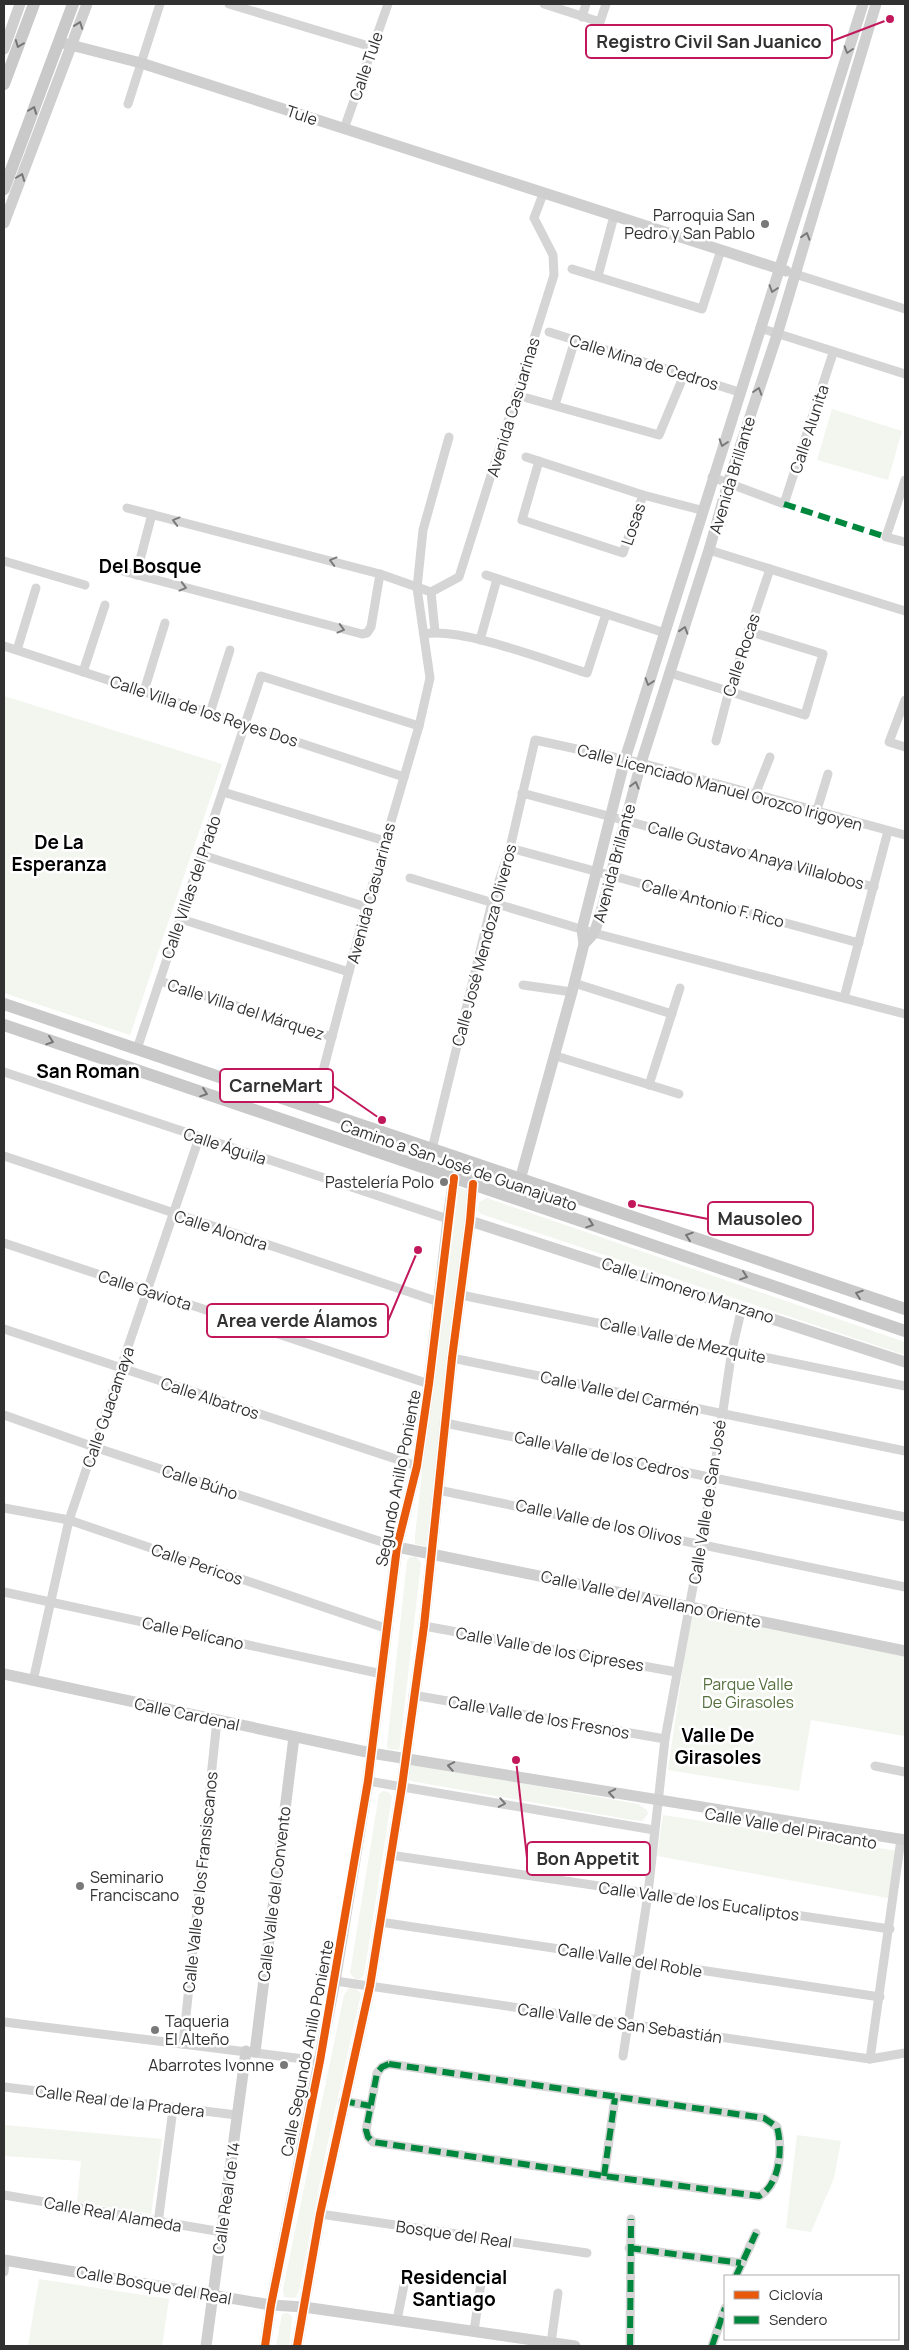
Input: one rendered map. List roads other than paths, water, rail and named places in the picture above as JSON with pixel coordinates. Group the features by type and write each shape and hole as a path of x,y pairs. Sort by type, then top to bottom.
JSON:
{"main road":[{"path":"4,49 20,4"},
{"path":"4,84 34,4"},
{"path":"4,223 65,43 73,4"},
{"path":"4,189 65,43 86,4"},
{"name":"Avenida Brillante","path":"514,1198 556,1056 584,944 582,929 595,871 625,759 701,510 863,4"},
{"name":"Avenida Brillante","path":"584,944 594,933 642,763 709,550 728,483 777,335 876,4"},
{"name":"Tule","path":"65,43 141,63 795,274"},
{"name":"Camino a San José de Guanajuato","path":"4,1004 905,1309"},
{"name":"Camino a San José de Guanajuato","path":"4,1025 905,1331"},
{"name":"Segundo Anillo Poniente","path":"371,1753 397,1547 417,1466 429,1384 448,1219 454,1178 461,1159"},
{"name":"Segundo Anillo Poniente","path":"405,1758 424,1626 430,1554 452,1358 473,1184 478,1164"},
{"name":"Calle Limonero Manzano","path":"470,1221 742,1307 905,1362"},
{"name":"Calle Valle del Avellano Oriente","path":"397,1547 905,1651"},
{"name":"Calle Cardenal","path":"4,1674 371,1753"},
{"name":"Calle Valle del Convento","path":"250,2051 294,1736"},
{"name":"Calle Valle del Piracanto","path":"371,1753 679,1805 692,1804 902,1843"},
{"name":"Calle Segundo Anillo Poniente","path":"265,2346 271,2305 335,1981 371,1753"},
{"path":"297,2346 320,2214 370,1986 405,1758"},
{"name":"Calle Real de 14","path":"206,2346 237,2115 250,2051"},
{"name":"Calle Bosque del Real","path":"4,2264 271,2305 304,2307 575,2346"}],"street":[{"path":"128,104 160,4"},
{"path":"229,4 372,48"},
{"name":"Calle Tule","path":"344,129 388,4"},
{"path":"544,4 600,22 606,4"},
{"path":"582,17 586,4"},
{"name":"Avenida Casuarinas","path":"431,592 459,577 463,569 554,276 553,256 534,218 543,194"},
{"path":"598,276 614,216"},
{"path":"572,269 702,309 720,250"},
{"path":"795,274 905,309"},
{"path":"760,328 833,353 905,374"},
{"name":"Calle Mina de Cedros","path":"549,332 739,392"},
{"path":"555,405 575,340"},
{"name":"Calle Alunita","path":"728,483 784,504 833,353"},
{"path":"527,398 659,435 684,374"},
{"path":"449,436 423,530 418,588 424,634 435,632 480,640 587,673 606,614"},
{"path":"526,457 644,495 701,510"},
{"name":"Losas","path":"539,461 522,520 623,554 644,495"},
{"path":"712,477 728,483"},
{"path":"905,480 886,537 905,542"},
{"path":"127,508 380,574 431,592 435,632"},
{"path":"136,575 152,514"},
{"path":"709,550 905,611"},
{"path":"4,561 85,585"},
{"path":"111,568 362,634 371,627 380,574"},
{"name":"Calle Rocas","path":"716,741 729,691 770,569"},
{"path":"486,576 665,633"},
{"path":"480,640 496,580"},
{"path":"17,650 36,588"},
{"path":"83,672 105,605"},
{"path":"144,691 165,623"},
{"path":"670,673 805,714 823,654 748,632"},
{"name":"Avenida Casuarinas","path":"313,1109 366,907 419,726 430,678 424,634"},
{"name":"Calle Villa de los Reyes Dos","path":"4,646 404,777"},
{"path":"210,713 230,650"},
{"name":"Calle Villas del Prado","path":"137,1049 261,676 419,726"},
{"path":"905,700 889,742 905,747"},
{"name":"Calle Licenciado Manuel Orozco Irigoyen","path":"535,740 642,763 905,836"},
{"name":"Calle José Mendoza Oliveros","path":"432,1149 492,902 510,848 535,740"},
{"path":"756,795 770,757"},
{"path":"816,812 828,774"},
{"path":"223,792 385,841"},
{"name":"Calle Gustavo Anaya Villalobos","path":"522,793 874,887"},
{"path":"844,998 888,831"},
{"name":"Calle Antonio F. Rico","path":"510,848 858,943"},
{"path":"202,855 366,907"},
{"path":"410,878 594,933 905,1014"},
{"path":"181,919 349,972"},
{"name":"Calle Villa del Márquez","path":"160,981 332,1037"},
{"path":"523,985 573,987 672,1014"},
{"path":"649,1085 680,988"},
{"path":"556,1056 679,1094"},
{"name":"Calle Águila","path":"4,1072 448,1219"},
{"name":"Calle Guacamaya","path":"33,1681 69,1520 199,1138"},
{"name":"Calle Alondra","path":"4,1156 439,1302"},
{"name":"Calle Gaviota","path":"4,1243 429,1384"},
{"name":"Calle Valle de Mezquite","path":"461,1295 905,1386"},
{"name":"Calle Valle de San José","path":"623,2056 648,1894 654,1830 660,1801 665,1739 713,1478 732,1350 742,1307"},
{"name":"Calle Albatros","path":"4,1329 417,1466"},
{"name":"Calle Valle del Carmén","path":"452,1358 905,1452"},
{"name":"Calle Búho","path":"4,1415 94,1447 397,1547"},
{"name":"Calle Valle de los Cedros","path":"445,1423 905,1517"},
{"name":"Calle Valle de los Olivos","path":"438,1490 701,1543 905,1587"},
{"name":"Calle Pericos","path":"4,1508 69,1520 388,1629"},
{"name":"Calle Pelícano","path":"4,1592 382,1674"},
{"name":"Calle Valle de los Cipreses","path":"424,1626 676,1672"},
{"name":"Calle Valle de los Fresnos","path":"413,1695 665,1739"},
{"name":"Calle Valle de los Fransiscanos","path":"183,2044 217,1720"},
{"path":"875,1766 905,1772"},
{"path":"368,1781 654,1830"},
{"path":"870,2059 902,1843"},
{"name":"Calle Valle de los Eucaliptos","path":"390,1855 890,1929"},
{"name":"Calle Valle del Roble","path":"380,1922 880,1997"},
{"name":"Calle Valle de San Sebastián","path":"335,1981 870,2059 905,2053"},
{"path":"4,2022 320,2061"},
{"path":"389,2064 764,2118 777,2127 781,2139 774,2183 768,2191 759,2196 604,2176 373,2142 368,2137 366,2130 371,2106 377,2072 389,2064"},
{"name":"Calle Real de la Pradera","path":"4,2087 173,2109 237,2115"},
{"path":"604,2176 615,2098"},
{"path":"344,2101 371,2106"},
{"path":"158,2223 173,2109"},
{"name":"Calle Real Alameda","path":"4,2194 158,2223 222,2232"},
{"name":"Bosque del Real","path":"320,2214 587,2253"},
{"path":"630,2346 629,2248 631,2219"},
{"path":"736,2275 756,2233"},
{"path":"629,2248 741,2263"},
{"path":"397,2320 406,2275"},
{"path":"474,2331 481,2283"},
{"path":"552,2343 558,2293"},
{"path":"712,2346 724,2311"}],"place":[{"name":"Registro Civil San Juanico","path":"890,19"},
{"name":"Parroquia San Pedro y San Pablo","path":"765,224"},
{"name":"CarneMart","path":"382,1120"},
{"name":"Pastelería Polo","path":"444,1182"},
{"name":"Mausoleo","path":"632,1204"},
{"name":"Area verde Álamos","path":"418,1250"},
{"name":"Bon Appetit","path":"516,1760"},
{"name":"Seminario Franciscano","path":"80,1886"},
{"name":"Taqueria El Alteño","path":"155,2030"},
{"name":"Abarrotes Ivonne","path":"284,2065"}],"district":[{"name":"Del Bosque","path":"150,566"},
{"name":"De La Esperanza","path":"59,853"},
{"name":"San Roman","path":"88,1071"},
{"name":"Valle De Girasoles","path":"718,1746"},
{"name":"Residencial Santiago","path":"454,2288"}],"park label":[{"name":"Parque Valle De Girasoles","path":"748,1693"}]}
